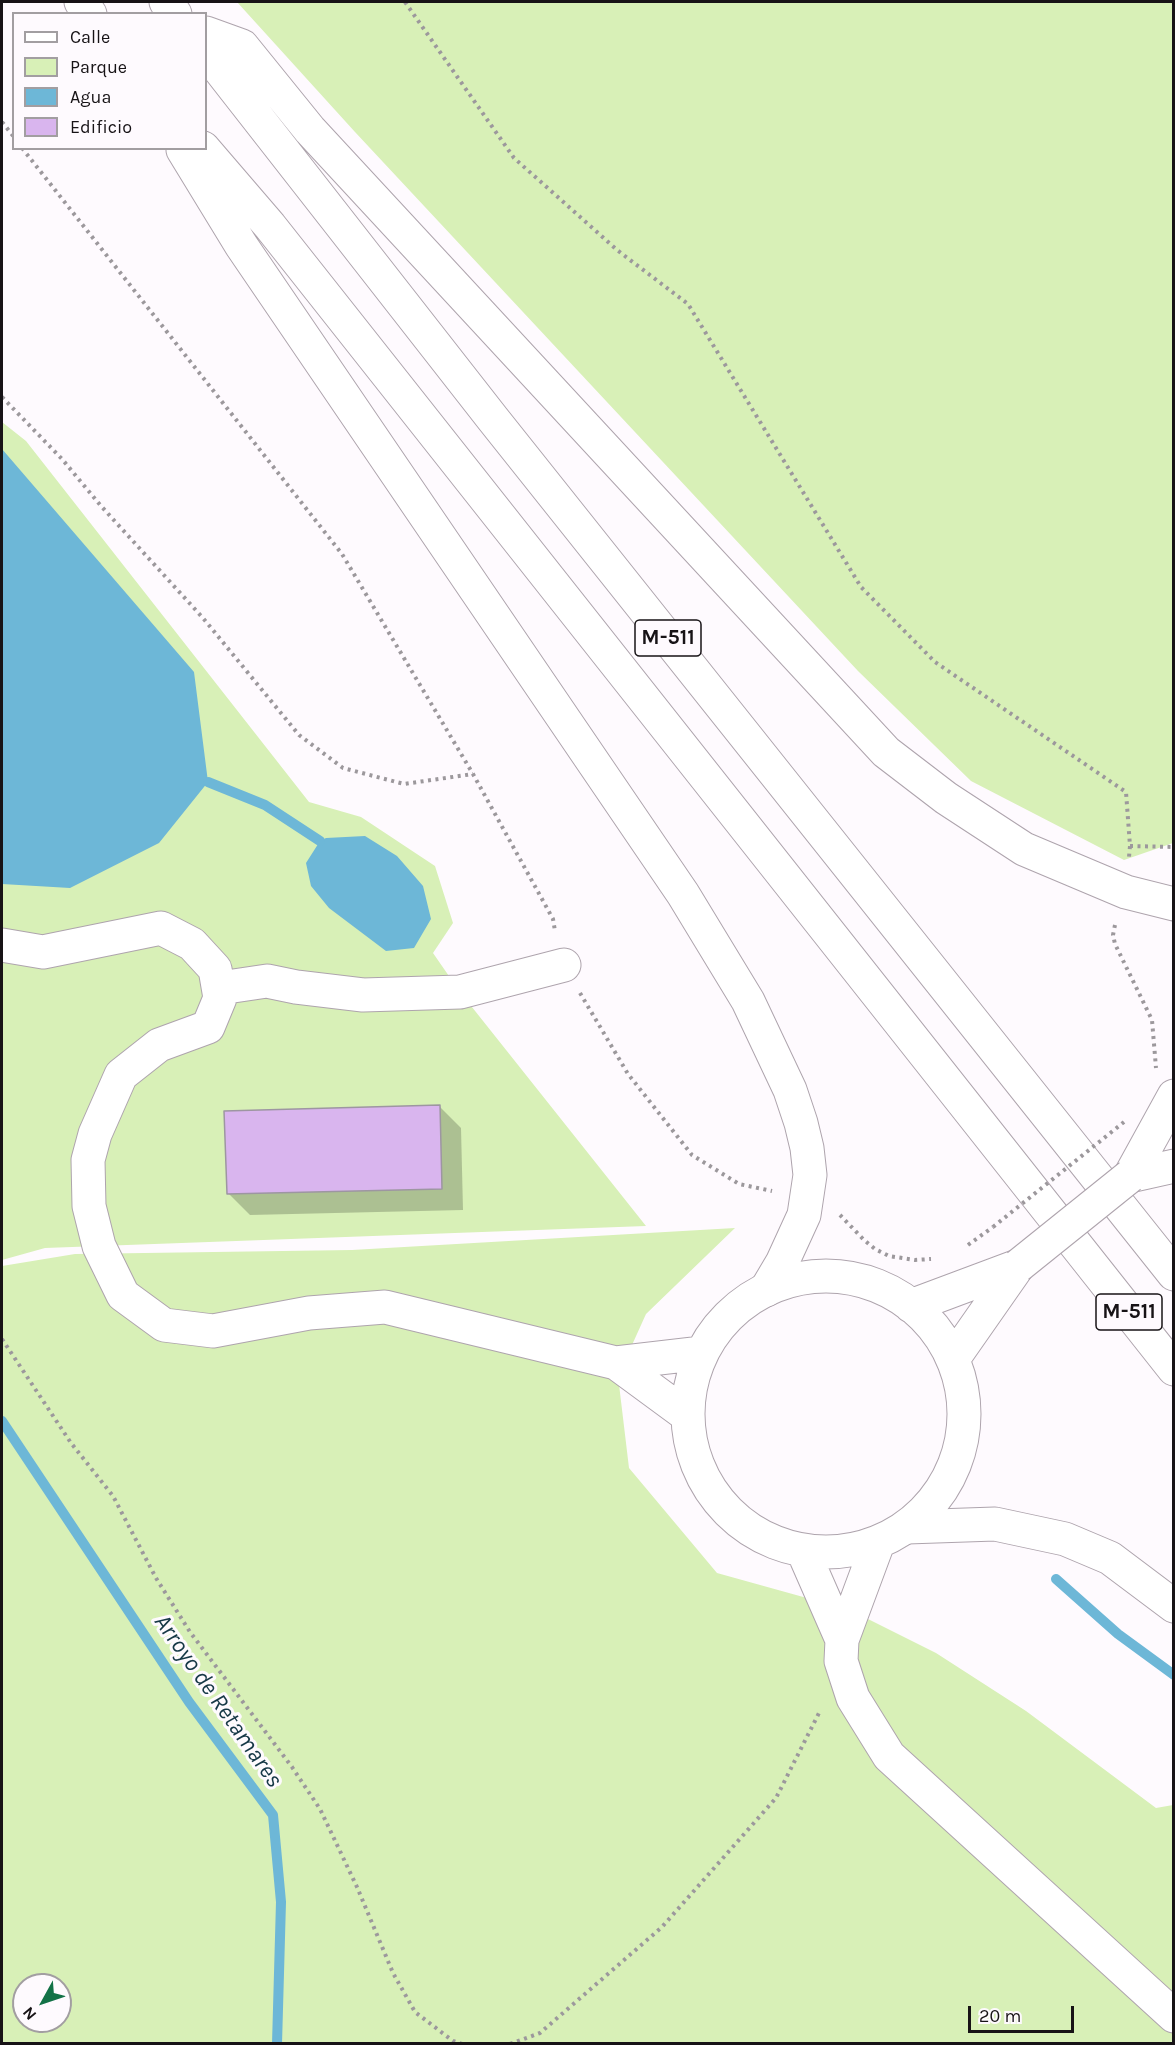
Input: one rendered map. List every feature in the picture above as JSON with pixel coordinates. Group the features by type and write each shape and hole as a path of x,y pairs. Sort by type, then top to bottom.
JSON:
{"main road":[{"path":"207,33 242,46 310,130 886,752 946,798 1024,849 1126,892 1173,904"},
{"name":"M-511","path":"207,53 493,419 1173,1274"},
{"path":"183,150 248,255 446,548 593,759 718,948 748,1001 790,1090 807,1148 810,1175 804,1215 796,1235 766,1290"},
{"name":"M-511","path":"205,150 270,226 1173,1369"},
{"path":"2,945 43,952 161,928 192,944 215,969 220,998 208,1027 159,1045 121,1075 96,1134 88,1160 89,1206 99,1246 123,1295 164,1325 213,1331 309,1313 385,1307 616,1363 702,1353"},
{"path":"220,988 267,981 363,995 460,992 564,965"},
{"path":"1130,1176 1164,1086"},
{"path":"953,1359 1018,1266 1130,1176 1173,1166"},
{"path":"911,1306 1018,1266"},
{"path":"841,1277 878,1286 911,1306 935,1330 953,1359 962,1389 964,1420 959,1451 948,1480 930,1506 907,1527 878,1543 837,1552 803,1551 772,1541 745,1526 721,1504 703,1477 692,1448 688,1416 692,1384 702,1353 714,1333 746,1301 766,1290 802,1278 841,1277"},
{"path":"616,1363 688,1416"},
{"path":"907,1527 995,1524 1065,1539 1110,1558 1173,1606"},
{"path":"842,1651 878,1543"},
{"path":"803,1551 842,1651 853,1698 888,1756 1173,2016"},
{"path":"1110,1558 1144,1599 1173,1625"}],"path":[{"path":"405,2 514,158 617,250 688,304 861,587 935,662 1126,792 1130,846 1126,892 1113,935 1115,944 1152,1020 1164,1086"},
{"path":"2,122 12,134"},
{"path":"24,150 342,554 472,774 553,919 564,965 628,1074 692,1155 739,1184 824,1203 837,1211 875,1249 889,1256 915,1260 939,1257"},
{"path":"2,397 62,459 101,506 196,610 299,735 343,768 404,783 472,774"},
{"path":"1130,846 1173,847"},
{"path":"960,1250 993,1227 1131,1115"},
{"path":"2,1339 71,1443 112,1496 156,1578 190,1632 292,1767 320,1809 357,1887 393,1973 416,2012 453,2041 462,2043"},
{"path":"510,2043 540,2033 662,1928 776,1798 817,1717 842,1651"}],"green space":[{"path":"237,2 1173,2 1173,843 1124,860 971,781 858,671 355,132"},
{"path":"2,422 26,441 309,802 361,817 435,866 453,923 433,953 460,992 646,1226 45,1248 2,1260"},
{"path":"735,1228 646,1314 618,1376 629,1468 717,1573 850,1610 936,1653 1026,1711 1156,1808 1173,1805 1173,2043 2,2044 2,1266 75,1254 352,1250"}],"water":[{"path":"2,449 194,672 208,782 159,843 70,888 2,884"},
{"path":"365,836 397,856 423,886 431,919 414,948 386,951 329,908 311,886 306,863 320,841 326,838"}],"building":[{"path":"440,1105 442,1189 227,1194 224,1111"}],"waterway":[{"path":"208,782 265,805 320,841"},
{"name":"Arroyo de Retamares","path":"2,1421 189,1702 273,1815 281,1902 277,2044"},
{"path":"1056,1579 1118,1634 1174,1675"}]}
